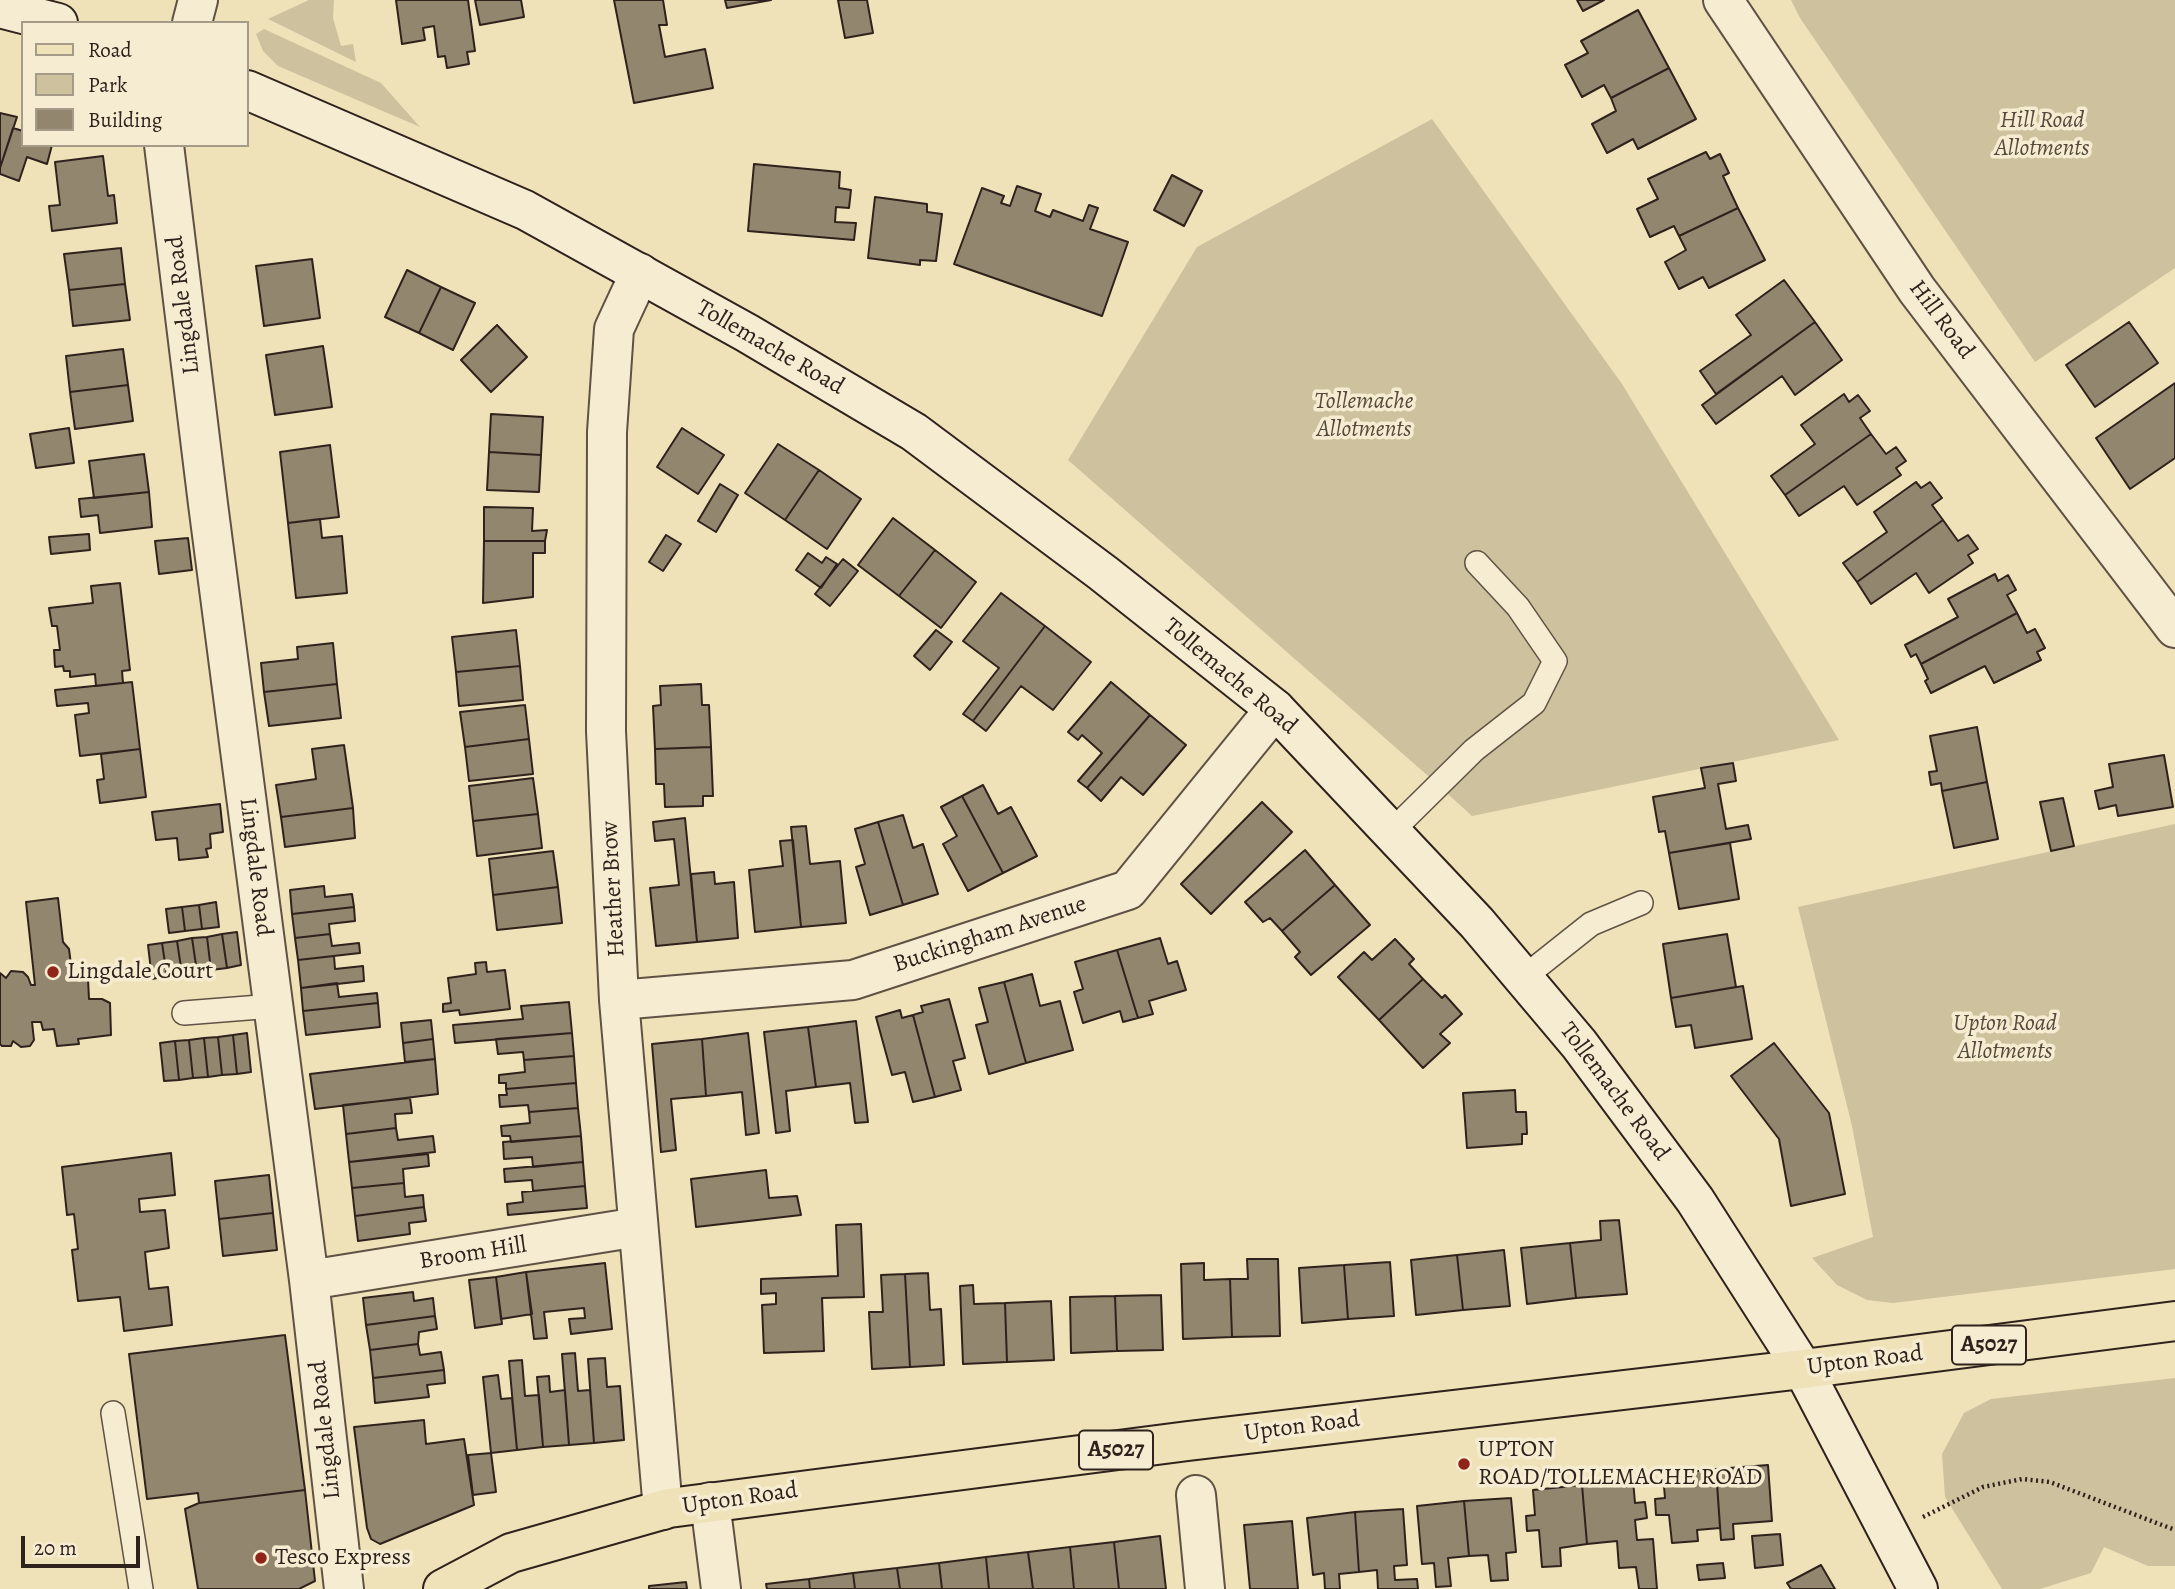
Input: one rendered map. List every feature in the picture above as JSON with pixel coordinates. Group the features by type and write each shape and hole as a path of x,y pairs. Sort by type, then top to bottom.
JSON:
{"main road":[{"name":"Upton Road","path":"443,1589 511,1553 663,1510 710,1502 2175,1321"}],"street":[{"path":"193,21 198,0"},
{"name":"Hill Road","path":"1724,0 1917,290 2175,628"},
{"path":"0,8 50,21"},
{"name":"Tollemache Road","path":"248,90 525,210 640,273 914,432 1103,573 1275,709 1477,923 1579,1044 1695,1199 1803,1368 1919,1589"},
{"name":"Lingdale Road","path":"164,147 309,1280 344,1589"},
{"name":"Heather Brow","path":"640,273 614,329 607,432 606,730 619,1000 663,1510"},
{"name":"Buckingham Avenue","path":"619,1000 853,980 1128,890 1275,709"},
{"name":"Broom Hill","path":"309,1280 638,1227"},
{"path":"1196,1495 1205,1589"},
{"path":"710,1502 721,1589"}],"lane":[{"path":"1391,832 1474,750 1534,703 1555,661 1518,607 1477,563"},
{"path":"1523,978 1591,924 1641,903"},
{"path":"184,1013 273,1006"},
{"path":"113,1413 141,1589"}],"path":[{"path":"1889,1534 1983,1487 2022,1479 2050,1482 2175,1530"}],"green space":[{"path":"309,0 334,0 333,18 341,46 353,44 356,62 268,19"},
{"name":"Hill Road Allotments","path":"1791,0 2175,0 2175,268 2035,362 1800,18"},
{"path":"264,29 381,83 420,127 278,66 263,51 256,34"},
{"name":"Tollemache Allotments","path":"1432,119 1622,384 1839,740 1472,816 1068,460 1197,247"},
{"name":"Upton Road Allotments","path":"2175,824 2175,1269 1893,1303 1867,1300 1837,1285 1812,1258 1873,1237 1852,1126 1798,907"},
{"path":"2175,1378 2175,1566 2148,1566 2104,1547 2091,1573 2040,1589 2002,1589 1945,1497 1942,1454 1964,1413 1991,1399"}],"building":[{"path":"396,0 468,0 475,51 467,52 469,64 447,68 445,56 438,57 434,26 423,28 425,40 402,44"},
{"path":"475,0 521,0 524,17 480,25"},
{"path":"614,0 663,0 667,25 659,25 665,57 705,49 713,88 634,103"},
{"path":"725,0 771,0 727,8"},
{"path":"838,0 867,0 873,33 845,38"},
{"path":"1577,0 1604,0 1583,11"},
{"path":"1638,10 1669,68 1611,98 1604,85 1582,97 1565,65 1588,53 1581,41"},
{"path":"1669,68 1696,119 1638,149 1633,139 1607,153 1592,124 1616,111 1611,98"},
{"path":"0,113 17,117 0,168"},
{"path":"13,128 21,130 21,147 51,147 47,164 27,157 19,181 0,174"},
{"path":"1706,152 1710,159 1720,154 1729,173 1723,176 1738,208 1679,236 1674,226 1650,237 1637,209 1658,199 1648,179"},
{"path":"103,156 108,196 114,195 117,223 52,231 49,206 60,205 55,162"},
{"path":"754,164 840,172 839,188 851,190 849,208 836,207 835,222 856,223 854,240 748,231"},
{"path":"1172,175 1202,191 1184,226 1154,210"},
{"path":"1017,186 1041,194 1035,211 1050,217 1053,210 1083,221 1089,205 1098,208 1090,229 1128,242 1102,316 954,264 982,188 1004,196 1001,203 1010,206"},
{"path":"875,197 927,204 927,212 942,214 936,261 920,260 920,265 868,258"},
{"path":"1738,208 1765,260 1709,288 1703,277 1679,289 1665,262 1686,250 1679,236"},
{"path":"121,248 125,284 69,290 64,254"},
{"path":"312,259 320,318 264,326 256,266"},
{"path":"407,270 441,287 419,333 385,317"},
{"path":"1784,280 1815,322 1716,394 1700,371 1751,335 1736,315"},
{"path":"125,284 130,320 73,326 69,290"},
{"path":"441,287 475,303 453,350 419,333"},
{"path":"1815,322 1842,360 1795,395 1782,376 1716,424 1702,405"},
{"path":"2129,322 2158,363 2095,407 2066,365"},
{"path":"497,325 527,357 491,392 461,360"},
{"path":"323,346 332,407 275,415 266,355"},
{"path":"123,349 128,385 70,392 66,356"},
{"path":"2175,383 2175,458 2130,489 2096,438"},
{"path":"128,385 133,421 75,429 70,392"},
{"path":"1844,394 1849,402 1858,395 1870,411 1860,418 1871,434 1785,495 1771,476 1815,444 1801,425"},
{"path":"491,414 543,417 541,455 489,452"},
{"path":"69,428 74,463 36,468 30,434"},
{"path":"682,428 724,455 698,494 657,467"},
{"path":"1871,434 1886,454 1896,447 1906,461 1896,468 1901,475 1857,505 1844,486 1799,516 1785,495"},
{"path":"778,444 819,470 785,520 745,493"},
{"path":"330,445 339,517 288,523 280,452"},
{"path":"489,452 541,455 539,492 487,490"},
{"path":"144,454 149,492 94,498 89,461"},
{"path":"819,470 861,499 827,549 785,520"},
{"path":"1916,482 1921,488 1930,482 1942,498 1932,505 1943,520 1857,582 1843,563 1887,532 1874,512"},
{"path":"720,484 738,495 716,532 698,521"},
{"path":"149,492 152,527 100,533 98,515 81,517 79,499"},
{"path":"484,507 533,508 532,531 547,530 545,541 484,541"},
{"path":"893,518 935,550 899,596 858,565"},
{"path":"320,519 322,538 342,536 347,593 296,598 288,523"},
{"path":"1943,520 1958,541 1968,535 1978,549 1968,555 1973,563 1929,593 1916,573 1871,604 1857,582"},
{"path":"89,534 90,550 51,554 49,537"},
{"path":"666,535 681,544 663,571 649,562"},
{"path":"188,538 192,570 159,574 155,541"},
{"path":"484,541 545,541 545,553 533,553 533,597 483,603"},
{"path":"935,550 976,582 941,628 899,596"},
{"path":"808,553 822,563 826,557 837,564 821,588 796,570"},
{"path":"843,559 858,571 830,606 815,594"},
{"path":"1995,574 1998,581 2008,575 2016,590 2007,595 2017,613 1921,664 1916,654 1911,657 1905,645 1958,617 1948,599"},
{"path":"120,583 130,670 122,671 123,683 96,686 95,674 70,677 70,671 64,671 63,666 55,667 54,650 60,650 57,626 52,626 49,608 93,603 91,586"},
{"path":"1001,593 1045,626 973,721 963,714 999,668 963,641"},
{"path":"2017,613 2027,633 2035,629 2045,648 2037,652 2041,660 1994,683 1985,666 1931,693 1921,664"},
{"path":"1045,626 1091,662 1053,710 1021,686 986,731 973,721"},
{"path":"516,630 520,666 456,672 452,637"},
{"path":"936,630 952,642 930,670 914,656"},
{"path":"333,643 337,684 264,692 261,663 298,659 297,647"},
{"path":"520,666 523,700 459,706 456,672"},
{"path":"132,682 140,749 80,756 75,715 89,713 88,703 57,706 55,690"},
{"path":"1111,682 1150,715 1087,788 1078,781 1102,753 1082,735 1078,740 1068,732"},
{"path":"337,684 341,718 269,726 264,692"},
{"path":"701,684 702,705 709,705 711,747 655,749 653,706 661,705 660,686"},
{"path":"525,705 529,739 465,747 460,712"},
{"path":"1150,715 1186,745 1143,795 1121,777 1101,801 1087,788"},
{"path":"1977,727 1987,782 1942,791 1941,783 1931,785 1929,772 1937,771 1930,736"},
{"path":"529,739 533,774 469,781 465,747"},
{"path":"344,745 353,808 281,817 276,785 316,779 312,749"},
{"path":"711,747 713,796 703,796 703,806 665,807 664,784 656,784 655,749"},
{"path":"140,749 146,797 100,803 97,780 104,779 101,754"},
{"path":"2164,755 2173,807 2118,816 2116,805 2099,809 2095,791 2113,787 2109,764"},
{"path":"1733,763 1736,781 1718,784 1726,829 1748,825 1751,839 1669,853 1665,831 1659,832 1653,797 1705,788 1701,768"},
{"path":"533,778 538,814 473,821 469,786"},
{"path":"1987,782 1998,839 1954,848 1942,791"},
{"path":"983,785 998,814 1011,807 1037,856 1003,873 962,796"},
{"path":"962,796 1003,873 968,891 943,844 957,836 941,807"},
{"path":"2063,798 2074,846 2051,851 2040,802"},
{"path":"1262,802 1292,832 1211,914 1181,884"},
{"path":"220,804 223,832 210,834 211,848 206,849 208,857 179,860 177,838 156,840 152,812"},
{"path":"353,808 355,838 285,847 281,817"},
{"path":"538,814 542,848 477,856 473,821"},
{"path":"903,815 913,848 923,844 938,894 903,905 878,822"},
{"path":"685,818 697,942 656,946 650,888 679,885 674,839 655,841 653,822"},
{"path":"878,822 903,905 870,915 856,867 865,864 855,829"},
{"path":"806,826 810,864 840,861 846,923 801,927 791,827"},
{"path":"793,840 801,927 755,932 749,870 783,866 780,841"},
{"path":"1730,843 1739,899 1679,909 1669,853"},
{"path":"1305,850 1335,885 1282,931 1270,918 1263,922 1245,902"},
{"path":"553,851 558,887 493,895 489,859"},
{"path":"714,872 715,884 734,882 738,938 697,942 691,874"},
{"path":"1335,885 1370,925 1311,975 1295,957 1300,952 1282,931"},
{"path":"324,886 325,897 352,894 354,907 292,914 290,890"},
{"path":"558,887 562,923 497,930 493,895"},
{"name":"Lingdale Court","path":"58,898 63,942 69,949 73,980 88,979 89,999 102,999 110,1003 111,1035 78,1039 79,1044 57,1046 54,1029 43,1030 41,1022 32,1022 34,1040 30,1046 21,1047 13,1041 11,1046 2,1046 0,973 6,978 11,971 23,972 31,985 35,985 26,902"},
{"path":"216,902 219,927 202,929 199,905"},
{"path":"199,905 202,929 185,931 182,907"},
{"path":"182,907 185,931 169,933 166,909"},
{"path":"354,907 355,921 329,924 330,934 295,938 292,914"},
{"path":"237,932 241,965 227,968 222,934"},
{"path":"222,934 227,968 211,970 207,937"},
{"path":"330,934 332,946 359,943 360,953 298,960 295,938"},
{"path":"1727,934 1736,987 1671,998 1663,944"},
{"path":"207,937 211,970 197,972 192,938"},
{"path":"192,938 197,972 182,974 177,941"},
{"path":"1160,938 1168,964 1177,961 1186,990 1149,1001 1153,1014 1138,1018 1117,950"},
{"path":"1395,939 1414,959 1409,964 1423,979 1379,1020 1338,977 1364,952 1372,960"},
{"path":"177,941 182,974 167,976 162,943"},
{"path":"162,943 167,976 152,979 148,945"},
{"path":"1117,950 1138,1018 1123,1022 1120,1011 1083,1023 1074,992 1083,989 1075,962"},
{"path":"334,956 335,969 363,966 364,981 301,988 298,960"},
{"path":"486,962 487,972 505,970 510,1009 460,1015 459,1010 443,1012 443,1004 451,1003 448,978 476,974 475,963"},
{"path":"1032,974 1040,1006 1060,1001 1073,1050 1026,1063 1004,982"},
{"path":"1423,979 1442,998 1445,995 1462,1014 1440,1034 1450,1043 1423,1068 1379,1020"},
{"path":"1004,982 1026,1063 989,1074 976,1025 988,1022 979,988"},
{"path":"337,983 339,997 377,993 378,1003 303,1011 301,988"},
{"path":"1743,986 1752,1039 1695,1048 1691,1025 1676,1027 1671,998"},
{"path":"949,999 965,1058 953,1061 961,1090 935,1097 913,1015 923,1012 921,1006"},
{"path":"569,1002 572,1033 455,1043 453,1025 523,1019 521,1006"},
{"path":"378,1003 380,1027 306,1035 303,1011"},
{"path":"900,1010 902,1018 913,1015 935,1097 913,1102 905,1072 892,1075 876,1017"},
{"path":"431,1020 433,1039 403,1043 401,1023"},
{"path":"856,1021 868,1122 855,1123 850,1083 816,1087 808,1027"},
{"path":"808,1027 816,1087 786,1091 790,1131 776,1133 764,1032"},
{"path":"247,1033 251,1072 237,1074 233,1035"},
{"path":"572,1033 574,1056 524,1060 523,1052 498,1054 496,1039"},
{"path":"748,1033 759,1133 746,1135 742,1092 706,1096 702,1039"},
{"path":"233,1035 237,1074 222,1075 218,1037"},
{"path":"218,1037 222,1075 208,1077 204,1038"},
{"path":"204,1038 208,1077 193,1078 189,1040"},
{"path":"433,1039 435,1059 405,1062 403,1043"},
{"path":"702,1039 706,1096 671,1099 676,1150 661,1152 652,1044"},
{"path":"189,1040 193,1078 179,1080 175,1041"},
{"path":"175,1041 179,1080 164,1081 160,1043"},
{"path":"1774,1043 1829,1113 1845,1194 1791,1206 1779,1139 1731,1076"},
{"path":"574,1056 576,1083 506,1089 506,1083 499,1083 499,1075 525,1072 524,1060"},
{"path":"435,1059 438,1094 315,1109 310,1074"},
{"path":"576,1083 578,1108 529,1112 528,1105 500,1107 499,1095 507,1095 506,1089"},
{"path":"1515,1090 1516,1112 1526,1112 1527,1134 1522,1134 1522,1144 1467,1148 1463,1093"},
{"path":"410,1098 412,1113 395,1114 396,1128 346,1134 343,1105"},
{"path":"578,1108 581,1136 511,1142 510,1136 502,1136 501,1126 530,1123 529,1112"},
{"path":"396,1128 398,1140 433,1136 435,1152 349,1162 346,1134"},
{"path":"581,1136 583,1162 533,1167 532,1157 504,1159 503,1142"},
{"path":"171,1153 175,1195 139,1199 140,1212 165,1210 169,1248 145,1252 149,1289 168,1287 172,1325 124,1331 120,1297 78,1301 72,1250 78,1249 74,1214 67,1215 62,1167"},
{"path":"428,1154 429,1166 403,1169 404,1183 352,1188 349,1162"},
{"path":"583,1162 585,1186 533,1191 532,1180 505,1182 504,1169"},
{"path":"766,1170 769,1198 797,1196 801,1215 696,1227 691,1179"},
{"path":"269,1175 273,1213 219,1219 215,1181"},
{"path":"404,1183 405,1197 423,1195 424,1207 355,1216 352,1188"},
{"path":"585,1186 587,1208 508,1215 507,1204 523,1202 522,1192"},
{"path":"424,1207 426,1221 409,1223 410,1234 358,1241 355,1216"},
{"path":"273,1213 277,1250 223,1256 219,1219"},
{"path":"1619,1220 1627,1294 1576,1298 1570,1243 1601,1240 1600,1221"},
{"path":"861,1224 864,1297 822,1298 824,1351 764,1353 762,1305 776,1304 776,1293 761,1294 761,1279 838,1276 836,1225"},
{"path":"1570,1243 1576,1298 1527,1304 1521,1248"},
{"path":"1504,1250 1510,1306 1463,1310 1457,1255"},
{"path":"1457,1255 1463,1310 1416,1315 1411,1260"},
{"path":"1247,1259 1278,1259 1280,1336 1232,1337 1230,1279 1248,1279"},
{"path":"1390,1262 1394,1316 1348,1319 1344,1265"},
{"path":"605,1263 612,1329 571,1334 569,1319 585,1318 584,1308 544,1312 547,1338 534,1339 526,1272"},
{"path":"1204,1263 1204,1280 1230,1279 1232,1337 1183,1339 1181,1264"},
{"path":"1344,1265 1348,1319 1302,1323 1299,1268"},
{"path":"526,1272 532,1314 501,1319 496,1277"},
{"path":"928,1273 930,1310 941,1309 944,1365 910,1367 905,1274"},
{"path":"905,1274 910,1367 872,1369 869,1312 883,1312 881,1275"},
{"path":"496,1277 502,1324 475,1328 469,1280"},
{"path":"973,1285 974,1304 1005,1303 1007,1362 963,1364 960,1286"},
{"path":"413,1292 414,1301 433,1298 435,1316 366,1325 363,1298"},
{"path":"1161,1295 1163,1350 1117,1351 1115,1296"},
{"path":"1115,1296 1117,1351 1071,1353 1070,1297"},
{"path":"1051,1301 1054,1360 1007,1362 1005,1303"},
{"path":"435,1316 437,1329 419,1332 418,1344 370,1350 366,1325"},
{"path":"285,1335 305,1490 199,1503 198,1493 147,1499 129,1354"},
{"path":"418,1344 420,1355 441,1352 444,1370 373,1378 370,1350"},
{"path":"575,1353 578,1391 590,1390 594,1443 569,1445 562,1354"},
{"path":"605,1358 607,1387 620,1386 624,1440 594,1443 588,1359"},
{"path":"522,1360 525,1396 539,1395 543,1447 517,1450 509,1361"},
{"path":"444,1370 445,1383 427,1385 429,1397 375,1403 373,1378"},
{"path":"498,1375 501,1399 512,1398 517,1450 491,1453 483,1377"},
{"path":"549,1376 550,1392 565,1390 569,1445 543,1447 537,1377"},
{"path":"424,1420 426,1444 464,1439 474,1505 380,1544 371,1539 367,1528 354,1427"},
{"path":"491,1453 496,1492 473,1495 468,1455"},
{"path":"1768,1465 1772,1521 1733,1524 1734,1539 1721,1540 1716,1469"},
{"path":"1716,1469 1720,1528 1697,1530 1698,1541 1672,1543 1669,1515 1656,1515 1655,1499 1665,1498 1663,1475"},
{"path":"1633,1480 1635,1503 1645,1502 1647,1518 1635,1520 1637,1540 1653,1539 1657,1589 1639,1589 1636,1567 1619,1568 1617,1541 1587,1544 1582,1485"},
{"path":"1582,1485 1587,1544 1560,1548 1561,1566 1542,1567 1539,1530 1527,1531 1526,1516 1535,1515 1533,1490"},
{"path":"305,1490 315,1581 299,1589 198,1589 185,1509 199,1503"},
{"path":"1511,1498 1516,1552 1506,1553 1508,1580 1491,1581 1488,1555 1469,1556 1464,1501"},
{"path":"1464,1501 1469,1556 1448,1558 1451,1586 1436,1587 1434,1563 1422,1564 1417,1506"},
{"path":"1403,1509 1407,1565 1394,1566 1395,1580 1417,1579 1418,1589 1378,1589 1377,1570 1359,1572 1355,1512"},
{"path":"1355,1512 1359,1572 1339,1574 1340,1589 1325,1589 1324,1573 1313,1575 1307,1518"},
{"path":"1292,1521 1298,1589 1250,1589 1244,1525"},
{"path":"1780,1534 1783,1565 1755,1568 1752,1536"},
{"path":"1160,1536 1166,1589 1119,1589 1114,1542"},
{"path":"1114,1542 1119,1589 1074,1589 1070,1547"},
{"path":"1070,1547 1074,1589 1033,1589 1028,1552"},
{"path":"1028,1552 1033,1589 989,1589 986,1557"},
{"path":"986,1557 989,1589 942,1589 939,1563"},
{"path":"939,1563 942,1589 900,1589 897,1568"},
{"path":"1723,1563 1725,1578 1699,1580 1697,1565"},
{"path":"1821,1565 1835,1589 1791,1589 1787,1583"},
{"path":"897,1568 900,1589 855,1589 853,1573"},
{"path":"853,1573 855,1589 810,1589 809,1579"},
{"path":"809,1579 810,1589 767,1589 766,1584"},
{"path":"686,1582 687,1589 649,1589 649,1586"}],"place":[{"name":"Lingdale Court","path":"53,972"},
{"name":"UPTON ROAD/TOLLEMACHE ROAD","path":"1464,1464"},
{"name":"Tesco Express","path":"261,1558"}]}
